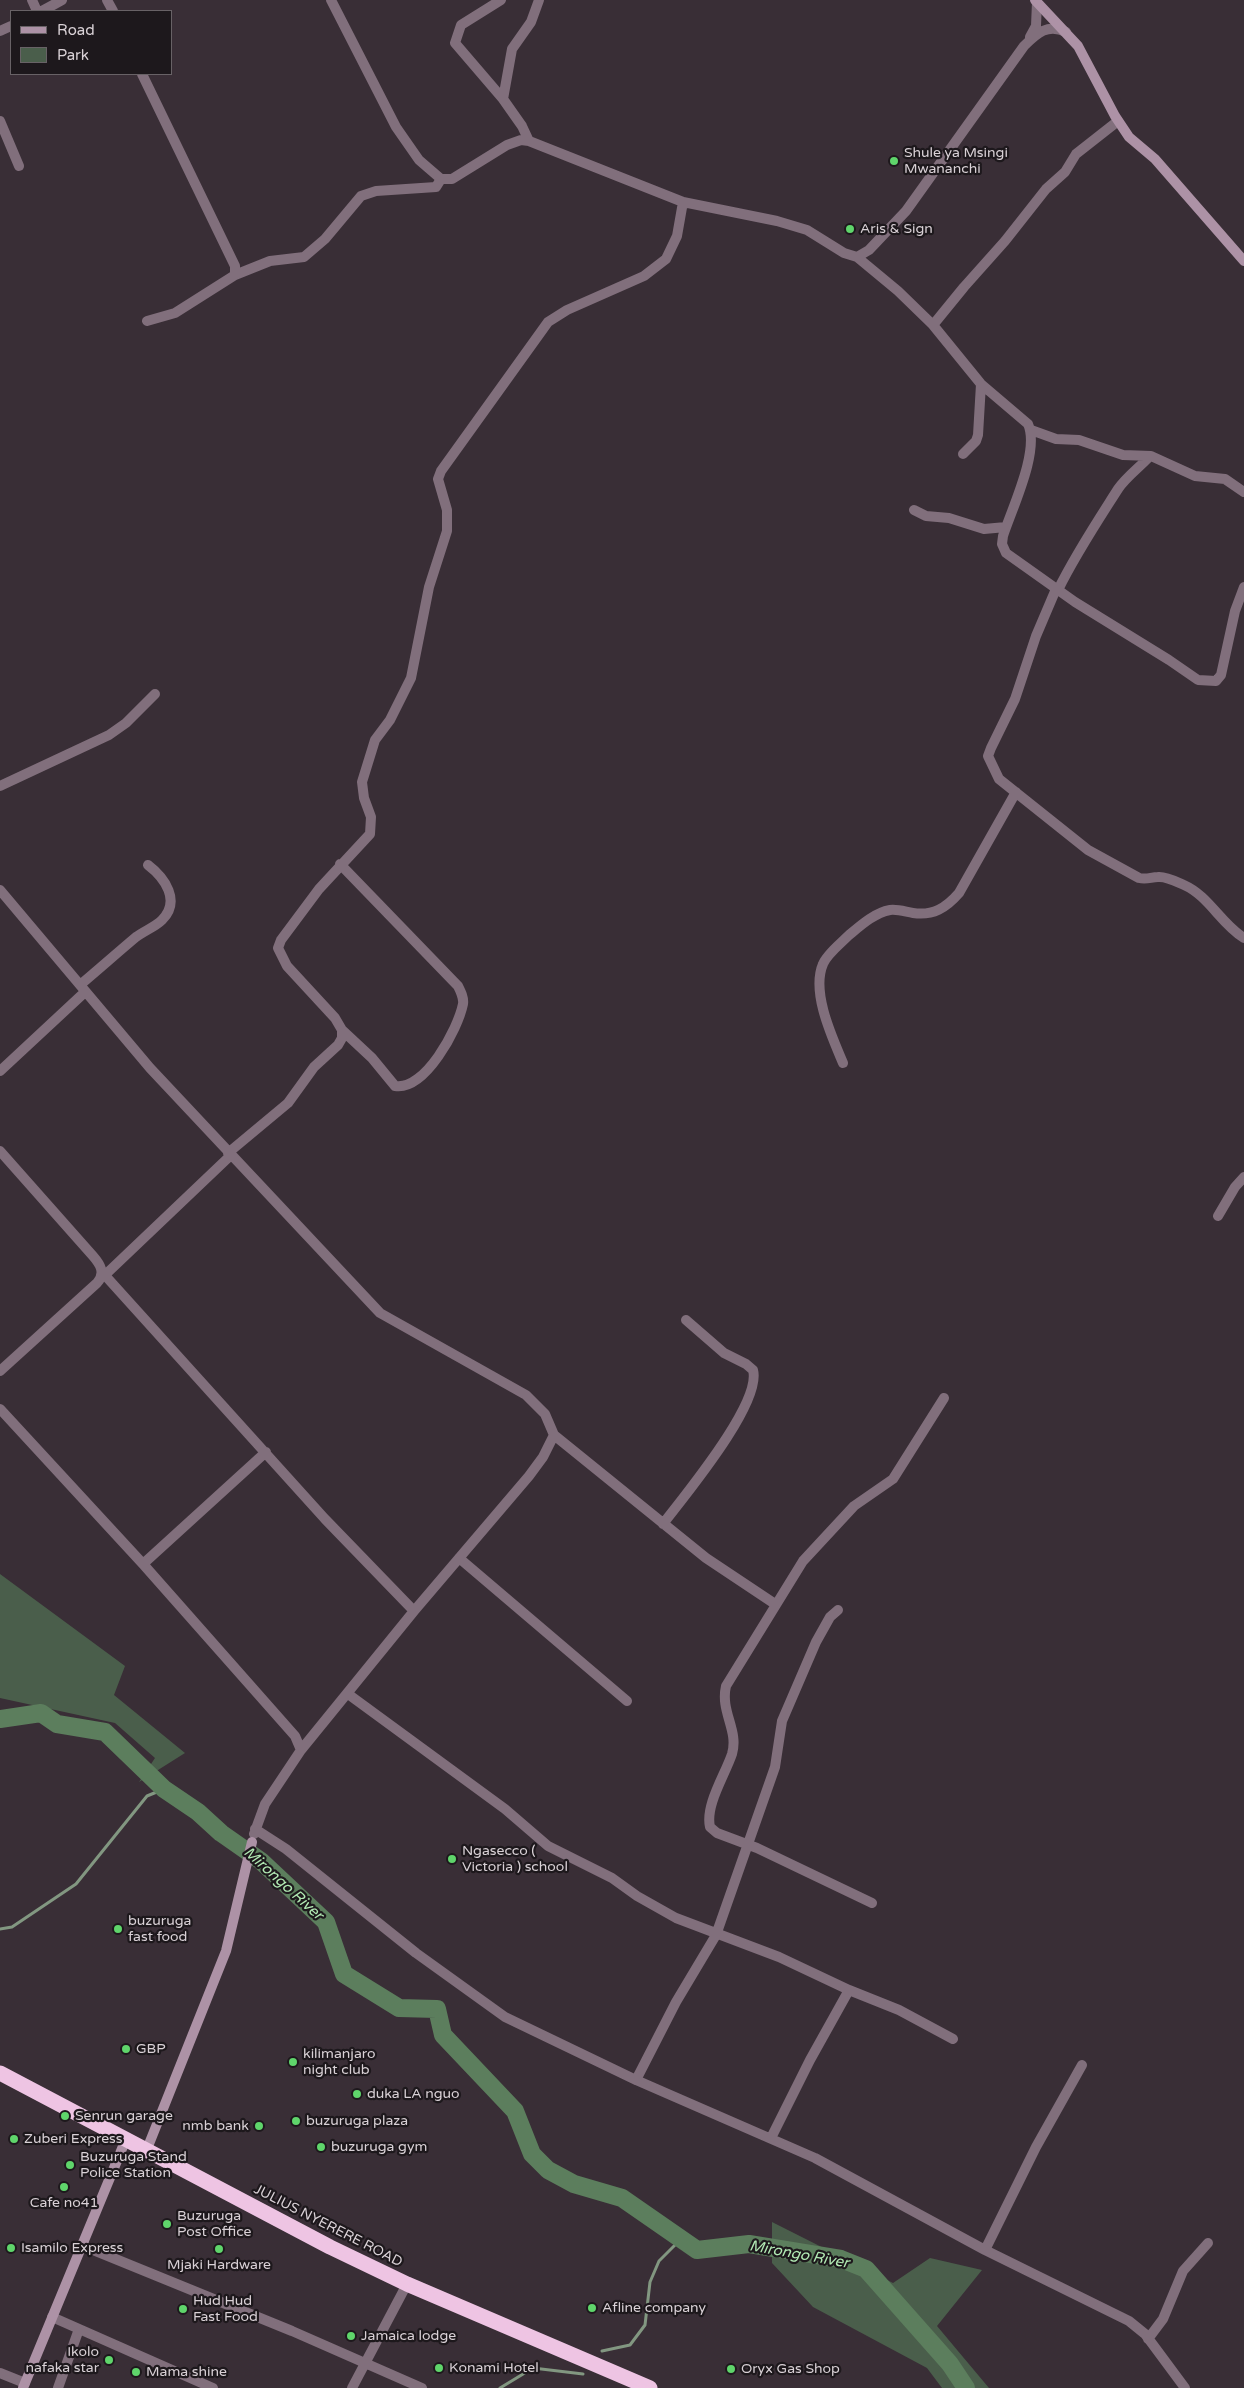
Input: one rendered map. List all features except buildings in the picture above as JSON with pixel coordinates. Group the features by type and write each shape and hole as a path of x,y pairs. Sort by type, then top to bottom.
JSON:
{"highway":[{"name":"JULIUS NYERERE ROAD","path":"0,2073 330,2247 407,2284 630,2384 650,2388"}],"street":[{"path":"44,10 62,0"},
{"path":"331,0 396,127 419,160 441,179 452,179 514,142 530,141 683,202 777,221 807,230 844,253 857,257 898,291 933,325 981,384 1028,424 1031,430 1027,466 1006,527 1002,544 1006,553 1057,590 1198,680 1211,682 1221,676 1235,611 1244,587"},
{"path":"501,0 461,25 455,41 458,48 503,99 530,141"},
{"path":"503,99 512,49 531,22 539,0"},
{"path":"1036,1 1078,46 1118,121 1129,137 1155,160 1244,261"},
{"path":"857,257 869,250 906,212 1024,46 1036,26 1036,1"},
{"path":"1024,46 1043,30 1052,28 1067,33"},
{"path":"142,75 235,266 235,275"},
{"path":"0,121 19,166"},
{"path":"933,325 964,287 1006,241 1046,189 1065,172 1076,154 1118,121"},
{"path":"147,321 175,313 226,283 235,275 270,261 304,257 325,240 362,196 389,190 430,189 436,187 441,179"},
{"path":"340,864 458,986 463,1004 436,1059 413,1083 405,1086 395,1086 372,1058 342,1030 335,1018 287,966 278,948 281,940 340,864 370,834 371,817 364,798 362,782 375,740 390,720 410,678 429,588 447,531 448,510 438,479 445,463 548,322 567,310 644,276 666,259 677,236 683,202"},
{"path":"963,454 976,441 978,436 981,384"},
{"path":"1031,430 1056,439 1079,440 1123,455 1150,456 1195,476 1225,479 1244,492"},
{"path":"1150,456 1118,489 1090,535 1075,555 1036,636 1015,699 988,756 999,779 1088,850 1139,878 1145,880 1160,877 1185,885 1202,896 1234,931 1244,938"},
{"path":"914,510 926,516 949,518 984,529 1006,527"},
{"path":"0,786 109,736 126,723 155,694"},
{"path":"843,1063 822,1006 820,987 824,962 862,924 880,914 890,910 920,914 934,912 950,903 959,894 1016,792"},
{"path":"0,1071 139,935 161,921 167,914 171,906 168,887 162,875 148,865"},
{"path":"0,890 83,988 229,1154 380,1313 526,1395 545,1414 554,1435 706,1558 775,1604"},
{"path":"0,1372 97,1283 103,1273 229,1154 288,1103 314,1067 338,1045 342,1038 342,1030"},
{"path":"0,1151 93,1256 103,1273 325,1519 414,1611"},
{"path":"1218,1216 1235,1187 1244,1177"},
{"path":"663,1524 720,1449 755,1385 753,1370 746,1364 724,1353 686,1320"},
{"path":"872,1903 820,1876 717,1833 710,1827 709,1812 732,1754 733,1734 724,1709 723,1697 726,1686 803,1561 854,1506 893,1480 944,1398"},
{"path":"0,1409 143,1564 295,1736 301,1750"},
{"path":"147,2149 226,1951 255,1829 265,1804 301,1750 414,1611 529,1476 543,1457 554,1435"},
{"path":"143,1564 266,1452"},
{"path":"459,1558 627,1701"},
{"path":"636,2080 664,2024 716,1935 775,1767 782,1722 816,1642 830,1618 838,1610"},
{"path":"348,1694 505,1809 548,1846 612,1878 665,1913 716,1935 780,1957 849,1990 898,2010 953,2040"},
{"path":"255,1829 286,1849 481,2002 505,2017 636,2080 815,2158 985,2250 1129,2321 1148,2338 1185,2388"},
{"path":"771,2138 810,2060 849,1990"},
{"path":"985,2250 1036,2147 1082,2064"},
{"path":"0,2373 24,2386 81,2244 126,2139"},
{"path":"1148,2338 1163,2319 1183,2271 1208,2243"},
{"path":"81,2244 292,2331 422,2388"},
{"path":"352,2388 407,2284"},
{"path":"52,2317 197,2385 214,2388"},
{"path":"58,2388 79,2329"}],"green space":[{"path":"0,1574 125,1666 114,1695 185,1753 139,1782 155,1758 115,1723 0,1698"},
{"path":"772,2222 893,2283 930,2258 982,2270 937,2326 989,2388 942,2388 927,2368 813,2307 772,2263"}],"waterway":[{"name":"Mirongo River","path":"0,1719 41,1713 57,1724 105,1732 164,1789 198,1812 221,1833 261,1861 326,1922 344,1974 399,2008 437,2009 443,2035 515,2111 532,2154 548,2170 574,2184 622,2198 697,2250 749,2244 841,2259 866,2269 950,2364 966,2388"},
{"path":"0,1929 12,1927 76,1884 147,1796 164,1789"},
{"path":"602,2351 630,2345 645,2325 650,2282 659,2261 681,2239"},
{"path":"500,2388 533,2368 583,2374"}],"place":[{"name":"Shule ya Msingi Mwananchi","path":"894,161"},
{"name":"Aris & Sign","path":"850,229"},
{"name":"Ngasecco ( Victoria ) school","path":"452,1859"},
{"name":"buzuruga fast food","path":"118,1929"},
{"name":"GBP","path":"126,2049"},
{"name":"kilimanjaro night club","path":"293,2062"},
{"name":"duka LA nguo","path":"357,2094"},
{"name":"Senrun garage","path":"65,2116"},
{"name":"buzuruga plaza","path":"296,2121"},
{"name":"nmb bank","path":"259,2126"},
{"name":"Zuberi Express","path":"14,2139"},
{"name":"buzuruga gym","path":"321,2147"},
{"name":"Buzuruga Stand Police Station","path":"70,2165"},
{"name":"Cafe no41","path":"64,2187"},
{"name":"Buzuruga Post Office","path":"167,2224"},
{"name":"Isamilo Express","path":"11,2248"},
{"name":"Mjaki Hardware","path":"219,2249"},
{"name":"Afline company","path":"592,2308"},
{"name":"Hud Hud Fast Food","path":"183,2309"},
{"name":"Jamaica lodge","path":"351,2336"},
{"name":"Ikolo nafaka star","path":"109,2360"},
{"name":"Konami Hotel","path":"439,2368"},
{"name":"Oryx Gas Shop","path":"731,2369"},
{"name":"Mama shine","path":"136,2372"}]}
